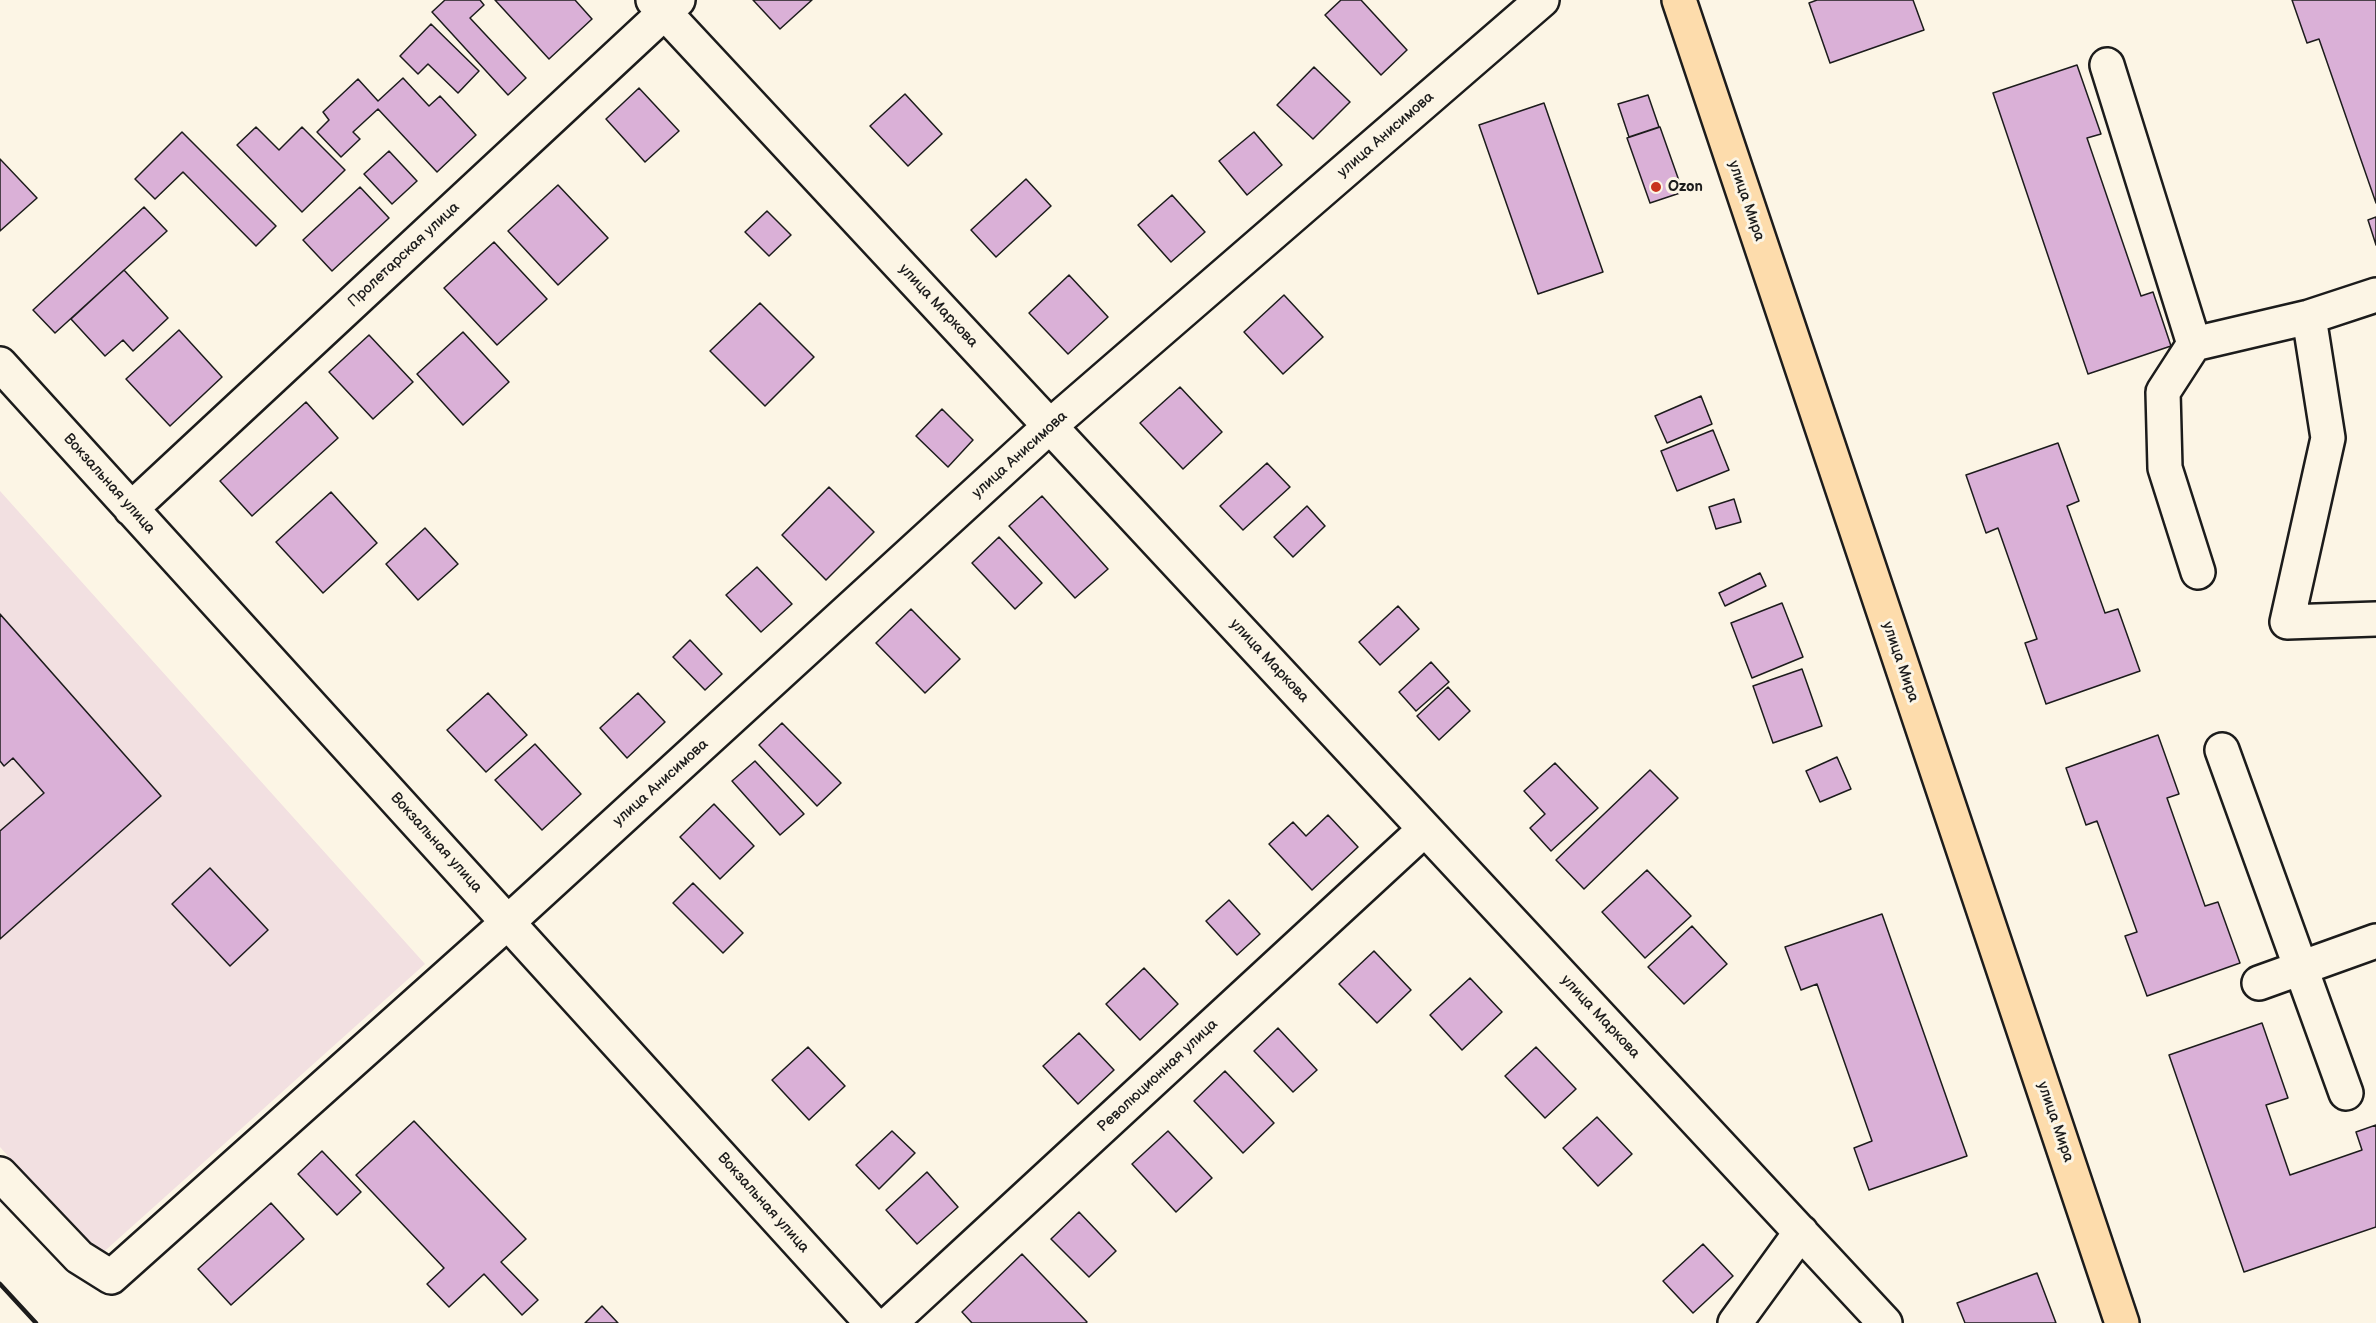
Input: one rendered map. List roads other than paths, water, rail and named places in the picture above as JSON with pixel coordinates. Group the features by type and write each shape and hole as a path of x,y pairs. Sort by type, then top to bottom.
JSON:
{"main road":[{"name":"улица Мира","path":"1679,0 2122,1323"}],"street":[{"name":"улица Анисимова","path":"0,1174 79,1257 111,1277 508,922 1050,426 1542,0"},
{"name":"улица Маркова","path":"665,4 1050,426 1885,1323"},
{"name":"Пролетарская улица","path":"131,509 665,4"},
{"path":"2107,65 2194,344"},
{"path":"2198,572 2165,468 2163,392 2194,344 2309,317 2376,295"},
{"path":"2309,317 2328,438 2288,622 2376,620"},
{"name":"Вокзальная улица","path":"0,364 872,1323"},
{"path":"2222,750 2346,1093"},
{"name":"Революционная улица","path":"890,1323 1425,829"},
{"path":"2259,982 2376,940"},
{"path":"1736,1323 1801,1232"}],"railway":[{"path":"0,1284 36,1323"}],"place":[{"name":"Ozon","path":"1656,187"}]}
